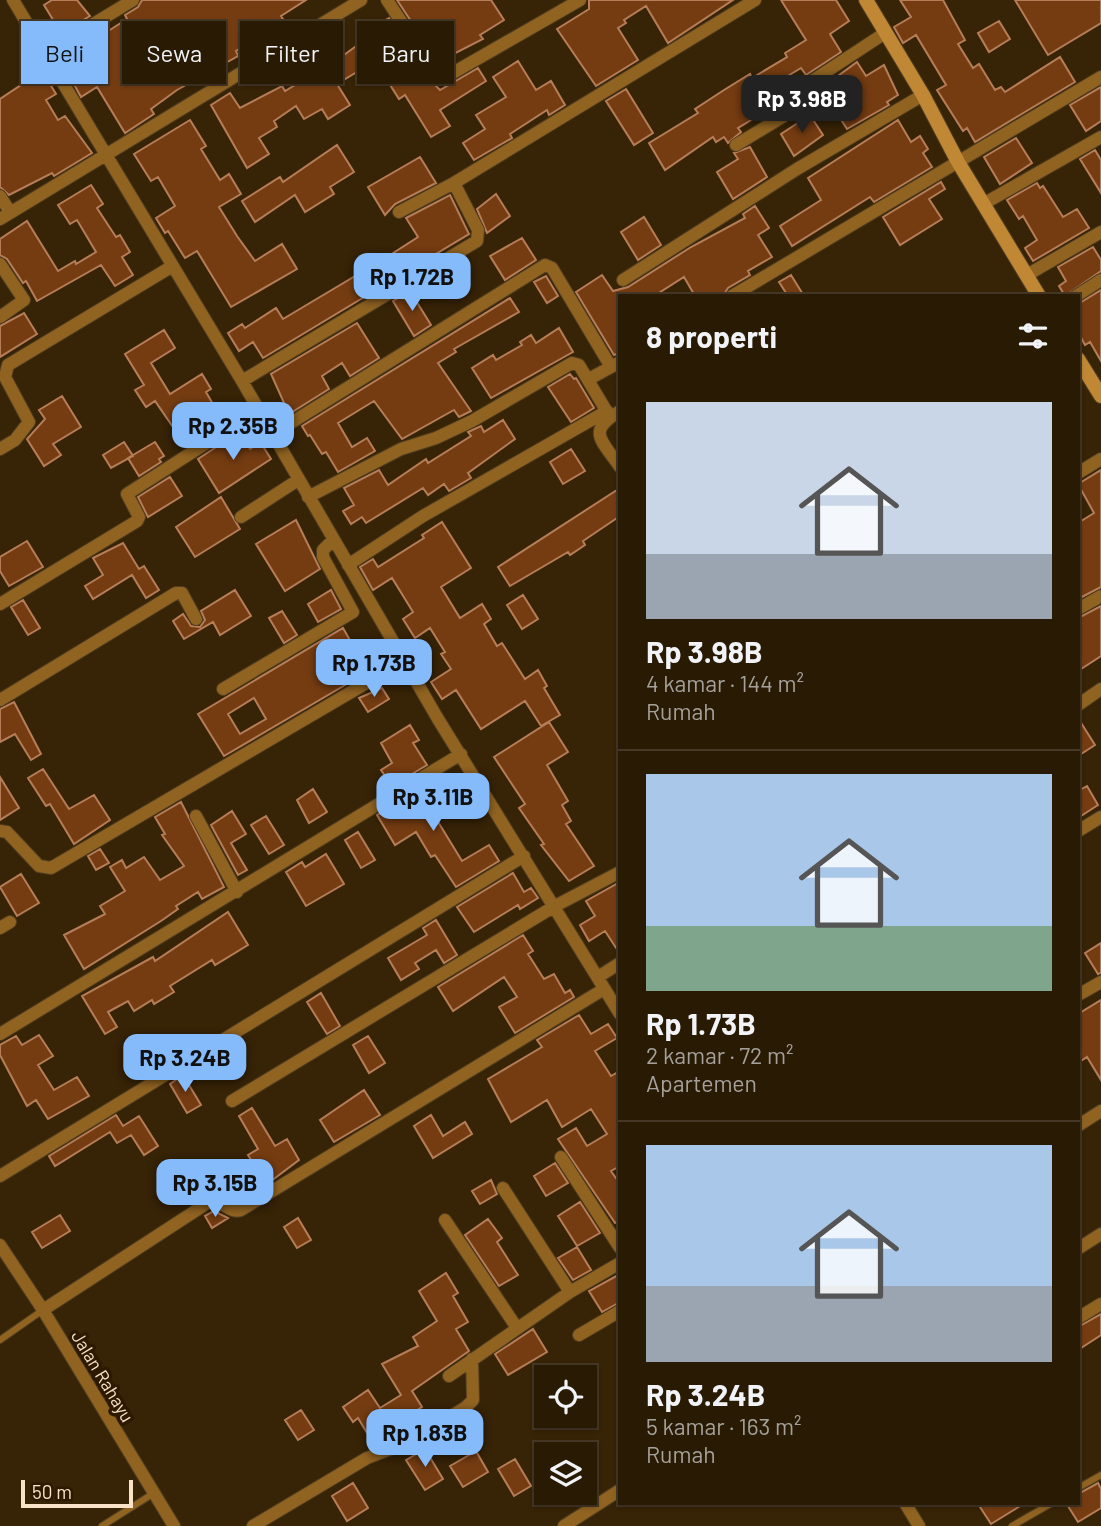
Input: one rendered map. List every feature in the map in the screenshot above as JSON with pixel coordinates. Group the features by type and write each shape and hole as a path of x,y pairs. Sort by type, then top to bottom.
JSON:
{"street":[{"path":"13,0 25,21"},
{"path":"98,21 133,0"},
{"path":"0,196 5,216 361,0"},
{"path":"387,0 435,73 444,78 580,0"},
{"path":"400,212 454,183 755,0"},
{"path":"866,0 923,95 958,162 1038,294"},
{"path":"736,145 797,108 812,81 885,33"},
{"path":"735,294 1101,77"},
{"path":"62,84 273,434 404,661 618,1011"},
{"path":"623,280 797,169 923,95"},
{"path":"985,204 1101,137"},
{"path":"242,382 477,241 478,230 454,183"},
{"path":"1027,275 1101,232"},
{"path":"0,264 24,300 0,317"},
{"path":"273,434 545,265 552,268 615,364 589,380"},
{"path":"0,449 15,440 29,422 5,377 8,365 171,267"},
{"path":"1079,294 1101,280"},
{"path":"1080,362 1101,396"},
{"path":"308,497 401,449 472,421 572,363 579,365 612,413"},
{"path":"0,400 12,393"},
{"path":"0,604 137,521 139,517 127,494 258,410"},
{"path":"612,413 601,422 599,436 618,464"},
{"path":"348,565 424,516 612,413"},
{"path":"1080,472 1101,459"},
{"path":"241,517 298,480"},
{"path":"223,689 353,612 323,557 323,550 333,540"},
{"path":"0,700 176,593 182,593 196,619"},
{"path":"1080,609 1101,596"},
{"path":"0,831 7,832 39,866 51,868 404,661"},
{"path":"1080,704 1101,689"},
{"path":"0,1034 461,754"},
{"path":"196,816 237,892"},
{"path":"1080,830 1101,817"},
{"path":"0,1176 524,856"},
{"path":"232,1101 555,906 618,873"},
{"path":"43,1310 209,1202 220,1202 233,1210 241,1210 601,983 618,965"},
{"path":"1080,994 1101,982"},
{"path":"1080,1124 1101,1111"},
{"path":"561,1157 618,1245"},
{"path":"503,1188 570,1292"},
{"path":"445,1220 517,1328"},
{"path":"1080,1247 1101,1234"},
{"name":"Jalan Rahayu","path":"2,1252 43,1310 174,1526"},
{"path":"449,1376 570,1292 618,1265"},
{"path":"1080,1317 1101,1304"},
{"path":"579,1335 618,1312"},
{"path":"253,1526 367,1458 409,1442 466,1407 472,1400 472,1359"},
{"path":"564,1526 618,1491"},
{"path":"906,1505 919,1526"}],"lane":[{"path":"0,1340 43,1310"},
{"path":"1080,1487 1101,1475"},
{"path":"102,1526 154,1493"},
{"path":"1012,1526 1049,1505"}],"building":[{"path":"52,0 77,0 90,16 82,21 54,21 44,5"},
{"path":"142,0 306,0 281,16 284,21 240,21 240,48 236,51 238,56 226,63 226,21 124,21 127,19 125,15 138,7"},
{"path":"397,0 491,0 504,20 480,35 483,39 454,54 454,21 411,21"},
{"path":"589,0 733,0 668,43 646,6 624,20 626,23 618,28 638,60 596,86 557,29 589,9"},
{"path":"781,0 836,0 849,21 830,34 841,52 806,75 801,68 781,80 787,90 768,102 771,108 738,128 741,132 728,143 724,137 716,142 713,137 665,170 649,143 698,113 695,109 724,90 750,74 752,78 787,57 785,53 806,40"},
{"path":"900,0 943,0 965,40 958,44 973,68 979,64 995,90 1001,87 1005,92 1060,57 1075,82 975,142 967,128 963,131 937,90 946,85 916,35 903,43 894,27 911,17"},
{"path":"1015,0 1101,0 1101,23 1048,55"},
{"path":"999,21 1010,39 989,52 978,33"},
{"path":"122,22 122,84 188,84 151,109 154,114 125,133 97,87 81,97 75,86 108,84 108,31"},
{"path":"357,45 357,72 343,80 343,56"},
{"path":"518,61 536,90 551,81 565,105 549,115 547,110 510,134 512,138 474,160 463,143 485,129 476,115 506,97 493,77"},
{"path":"857,62 866,76 884,65 898,95 887,102 889,105 847,129 840,118 857,108 843,85 820,99 816,92"},
{"path":"478,68 486,81 440,110 450,126 431,137 405,95 399,99 390,84 434,84 440,90"},
{"path":"22,84 50,84 56,94 46,100 58,120 65,116 92,153 54,176 52,173 9,195 0,187 0,99"},
{"path":"296,84 337,84 350,105 328,119 322,109 304,119 296,106 274,121 277,127 259,138 269,154 247,168 211,105 230,93 240,108 282,86 285,91"},
{"path":"1101,87 1101,121 1086,131 1070,105"},
{"path":"626,89 653,133 634,145 606,101"},
{"path":"810,115 823,135 794,156 781,134"},
{"path":"190,120 206,146 201,149 220,180 229,174 241,194 219,207 237,236 255,261 282,244 297,269 231,307 197,251 185,258 168,231 165,233 156,218 175,206 158,177 151,181 134,154"},
{"path":"898,120 911,142 920,136 928,149 923,153 932,167 874,202 870,197 792,246 780,226 821,200 808,178"},
{"path":"1016,138 1032,163 1000,184 984,157"},
{"path":"337,145 354,172 330,187 334,194 305,212 295,195 255,222 242,201 280,177 283,182"},
{"path":"750,147 767,177 733,199 717,172 738,159 734,153"},
{"path":"1095,150 1101,160 1101,193 1080,159"},
{"path":"420,157 436,183 395,204 385,215 368,187"},
{"path":"941,182 945,189 929,199 942,219 900,245 883,217"},
{"path":"1037,183 1040,188 1043,186 1063,217 1077,209 1089,228 1033,261 1025,248 1037,240 1023,216 1019,219 1007,200"},
{"path":"91,185 103,204 97,208 116,237 120,235 130,252 122,257 133,275 115,286 101,265 37,301 26,281 23,283 7,259 0,255 0,239 27,221 58,271 75,261 76,264 96,252 77,220 70,224 58,205"},
{"path":"496,194 510,216 487,233 477,209"},
{"path":"450,195 469,234 263,358 253,342 239,351 228,333 242,324 245,328 276,308 283,319 387,257 418,237 406,218"},
{"path":"755,206 769,228 758,235 772,257 748,271 750,275 728,288 724,294 694,294 684,277 657,294 618,294 618,354 614,355 576,292 602,275 613,291 628,287 691,247 745,218 743,214"},
{"path":"644,217 661,245 638,260 621,232"},
{"path":"522,238 536,260 505,280 490,256"},
{"path":"1093,247 1101,260 1101,271 1068,294 1064,294 1059,286 1066,281 1058,267"},
{"path":"791,275 803,294 787,294 779,282"},
{"path":"546,276 558,296 547,303 534,282"},
{"path":"1101,290 1101,361 1090,342 1085,345 1080,336 1080,303"},
{"path":"410,291 431,325 414,336 393,301"},
{"path":"510,298 519,312 454,349 456,352 438,363 471,411 459,417 454,410 402,439 374,401 338,423 352,447 367,438 375,451 338,472 326,452 322,454 302,426"},
{"path":"24,313 37,334 0,357 0,326"},
{"path":"357,323 379,358 350,376 342,363 322,376 329,389 289,414 271,374"},
{"path":"559,328 573,352 491,398 472,368 493,355 496,360 522,345 520,342 531,335 536,343"},
{"path":"164,330 175,348 151,363 170,394 202,374 211,389 206,392 214,406 177,433 155,401 146,407 135,390 144,385 125,354"},
{"path":"570,374 576,378 594,408 571,422 548,387"},
{"path":"62,396 81,427 53,444 61,455 44,466 27,439 45,419 39,410"},
{"path":"503,420 515,439 468,473 471,478 449,491 444,484 428,495 423,488 366,523 362,517 351,524 343,511 354,505 344,488 379,470 388,485 426,459 428,463 471,436 468,432 481,426 484,432"},
{"path":"239,432 250,449 261,443 271,459 219,493 198,459"},
{"path":"124,442 133,456 111,468 103,455"},
{"path":"155,442 164,456 159,459 161,462 139,476 128,458"},
{"path":"571,449 585,471 563,484 550,462"},
{"path":"1101,470 1101,587 1080,598 1080,522 1094,513 1080,483"},
{"path":"170,477 182,496 148,517 138,497"},
{"path":"618,489 618,517 583,541 585,545 570,555 568,552 510,586 498,567"},
{"path":"221,497 240,529 195,557 176,527"},
{"path":"296,520 320,569 285,591 256,544"},
{"path":"442,522 471,568 441,587 460,618 482,604 491,619 484,624 497,646 502,643 525,679 538,670 547,686 544,688 560,715 541,726 525,701 481,729 456,690 442,699 431,682 451,669 441,654 445,652 430,628 415,638 403,619 413,612 392,578 373,590 360,567 373,559 378,567 424,538 422,535"},
{"path":"27,541 43,567 9,586 0,571 0,557"},
{"path":"123,543 139,569 144,566 159,590 146,598 132,575 93,599 85,586 103,575 93,558"},
{"path":"235,590 251,616 220,635 213,622 184,639 173,621 183,614 191,626 200,627 205,620 201,611"},
{"path":"331,590 341,609 318,622 308,604"},
{"path":"523,595 538,619 522,629 507,605"},
{"path":"23,600 40,628 28,635 11,607"},
{"path":"1101,606 1101,656 1080,670 1080,617"},
{"path":"282,611 297,635 284,643 269,618"},
{"path":"343,628 351,642 345,645 364,674 224,756 198,714","holes":["254,698 266,719 240,734 228,714"]},
{"path":"382,688 389,699 368,712 359,698"},
{"path":"14,702 41,754 31,760 15,734 0,742 0,709"},
{"path":"1080,721 1095,745 1080,755"},
{"path":"549,722 568,752 547,765 568,801 562,805 571,821 566,824 594,866 569,881 541,845 544,844 519,808 525,804 494,757"},
{"path":"410,725 419,740 413,743 427,765 392,786 381,770 392,763 381,743"},
{"path":"43,769 69,809 94,795 110,820 74,844 50,804 46,806 28,778"},
{"path":"0,777 19,808 0,820"},
{"path":"437,779 447,796 429,807 462,861 489,845 499,861 456,887 435,855 431,857 416,832 395,845 377,815"},
{"path":"1087,786 1098,805 1080,817 1080,790"},
{"path":"313,789 327,812 309,823 297,800"},
{"path":"181,802 224,887 202,899 198,892 176,906 178,909 161,921 84,969 64,935 105,914 100,906 125,891 110,867 122,860 126,868 144,857 160,880 184,866 162,835 165,834 155,817"},
{"path":"232,811 246,834 231,843 247,870 238,875 211,825"},
{"path":"266,816 284,845 269,854 251,825"},
{"path":"358,832 375,860 361,868 345,840"},
{"path":"100,849 109,863 96,870 88,856"},
{"path":"326,854 344,884 306,906 286,872 302,862 305,867"},
{"path":"513,873 524,892 531,888 538,898 520,909 518,905 474,932 457,907"},
{"path":"21,874 39,903 17,916 0,887"},
{"path":"618,883 618,951 605,931 589,941 580,925 595,916 586,901"},
{"path":"228,912 248,945 215,965 212,960 170,986 174,992 154,1004 152,1000 134,1011 128,1001 108,1012 117,1027 105,1034 82,996 153,957 155,961"},
{"path":"436,920 457,955 444,963 436,950 415,963 419,969 401,980 388,958 427,935 423,928"},
{"path":"523,935 533,951 528,954 544,979 554,974 565,993 570,990 574,997 515,1033 499,1007 517,997 504,977 453,1011 438,987"},
{"path":"1101,943 1101,973 1098,974 1085,953"},
{"path":"321,993 340,1026 327,1034 307,1002"},
{"path":"1101,1000 1101,1080 1087,1057 1080,1062 1080,1013"},
{"path":"579,1015 591,1034 608,1024 617,1038 595,1051 611,1076 618,1072 618,1167 611,1171 618,1181 618,1221 615,1223 558,1139 576,1128 587,1146 607,1134 591,1109 562,1127 547,1100 511,1122 488,1079 542,1047 537,1040"},
{"path":"39,1035 53,1056 38,1065 54,1090 77,1077 89,1096 48,1119 36,1100 27,1106 0,1055 0,1045 16,1036 22,1045"},
{"path":"368,1036 385,1063 369,1073 353,1045"},
{"path":"183,1075 201,1105 187,1113 170,1084"},
{"path":"364,1090 380,1115 334,1142 320,1120"},
{"path":"252,1108 275,1146 287,1139 299,1160 267,1184 248,1155 258,1149 239,1116"},
{"path":"116,1115 123,1126 139,1116 158,1146 144,1155 131,1135 117,1143 110,1132 55,1166 49,1156"},
{"path":"431,1115 443,1136 465,1122 472,1134 433,1158 414,1126"},
{"path":"555,1163 568,1183 546,1196 534,1176"},
{"path":"491,1180 497,1194 480,1204 472,1191"},
{"path":"580,1202 600,1233 577,1246 558,1216"},
{"path":"214,1211 228,1218 212,1228 205,1216"},
{"path":"60,1215 70,1231 42,1248 32,1232"},
{"path":"298,1218 311,1240 297,1248 284,1227"},
{"path":"488,1219 502,1238 497,1242 518,1275 499,1286 465,1235"},
{"path":"577,1247 591,1270 573,1280 558,1258"},
{"path":"446,1273 458,1293 453,1296 468,1322 456,1329 469,1351 412,1391 422,1407 389,1427 396,1438 375,1446 358,1418 353,1422 343,1407 368,1390 380,1408 401,1395 382,1364 418,1346 413,1337 437,1321 419,1291"},
{"path":"618,1275 618,1303 602,1312 589,1291"},
{"path":"1101,1314 1101,1335 1080,1349 1080,1326"},
{"path":"533,1329 547,1352 508,1375 495,1354"},
{"path":"301,1410 314,1430 298,1440 285,1420"},
{"path":"425,1449 443,1479 425,1490 406,1460"},
{"path":"476,1451 488,1472 463,1487 450,1466"},
{"path":"515,1459 531,1486 514,1496 498,1469"},
{"path":"353,1483 368,1508 347,1521 332,1496"},
{"path":"1098,1483 1101,1489 1101,1508 1078,1522 1067,1505 1080,1505 1080,1493"},
{"path":"983,1505 1022,1505 991,1524 980,1507"}]}
